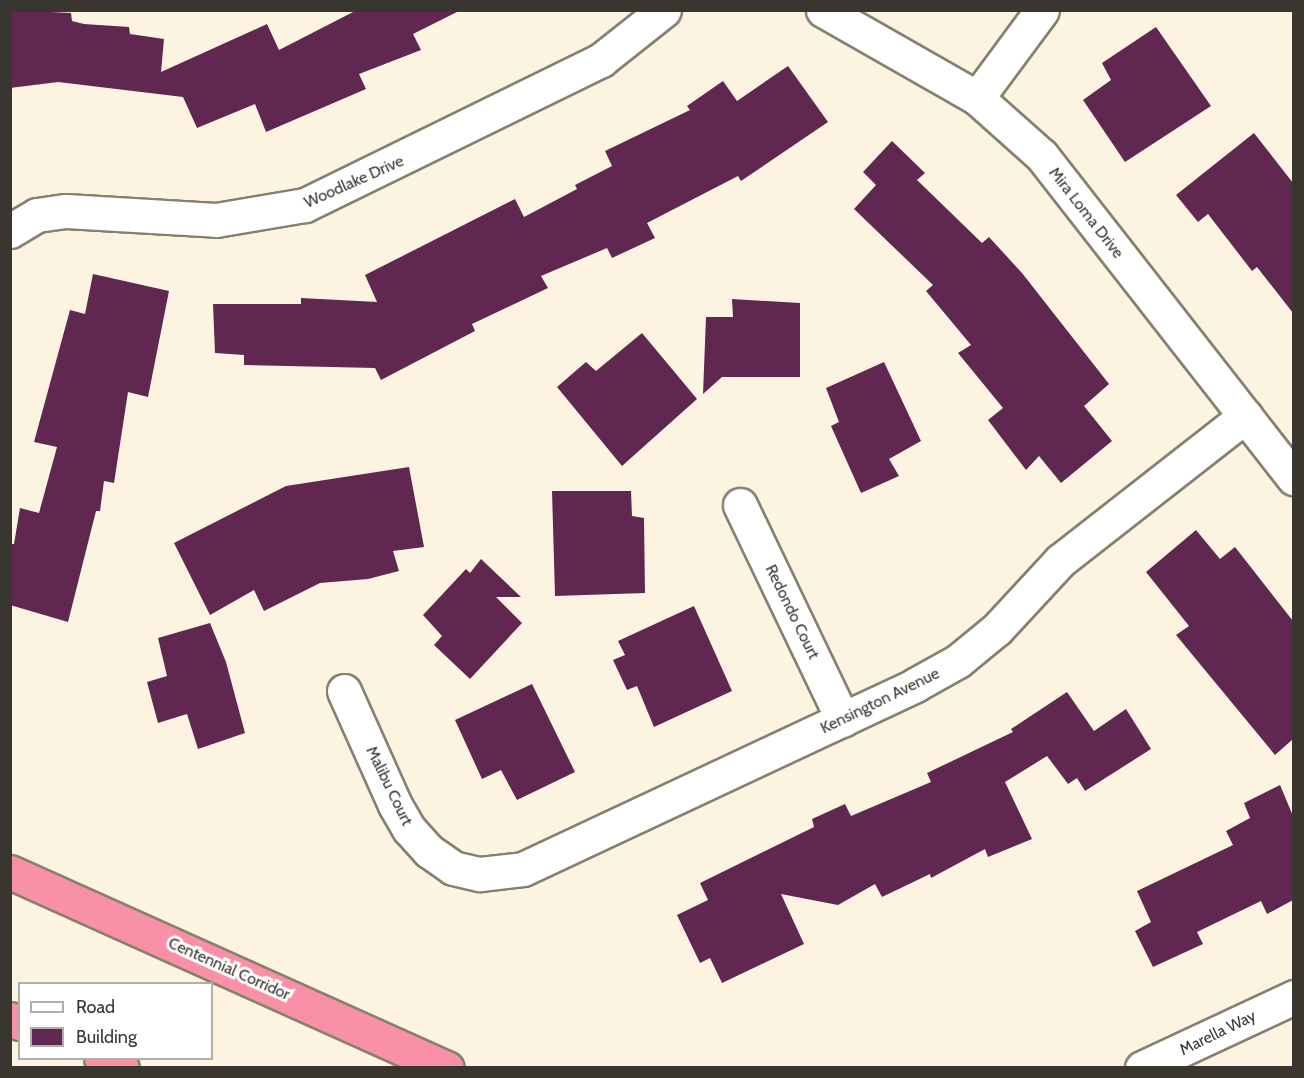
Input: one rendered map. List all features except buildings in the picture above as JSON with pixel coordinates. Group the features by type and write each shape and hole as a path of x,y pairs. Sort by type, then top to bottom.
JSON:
{"highway":[{"name":"Centennial Corridor","path":"10,872 447,1068"},
{"path":"103,1060 122,1068"}],"street":[{"name":"Woodlake Drive","path":"10,231 37,215 66,211 216,220 305,205 601,60 664,10"},
{"name":"Mira Loma Drive","path":"823,10 977,98 1042,156 1293,478"},
{"path":"977,98 1042,10"},
{"name":"Kensington Avenue","path":"453,868 480,873 523,869 843,720 958,661 997,629 1061,560 1245,416"},
{"name":"Redondo Court","path":"740,505 843,720"},
{"name":"Malibu Court","path":"344,691 409,830 453,868"},
{"name":"Marella Way","path":"1142,1068 1293,997"}]}
